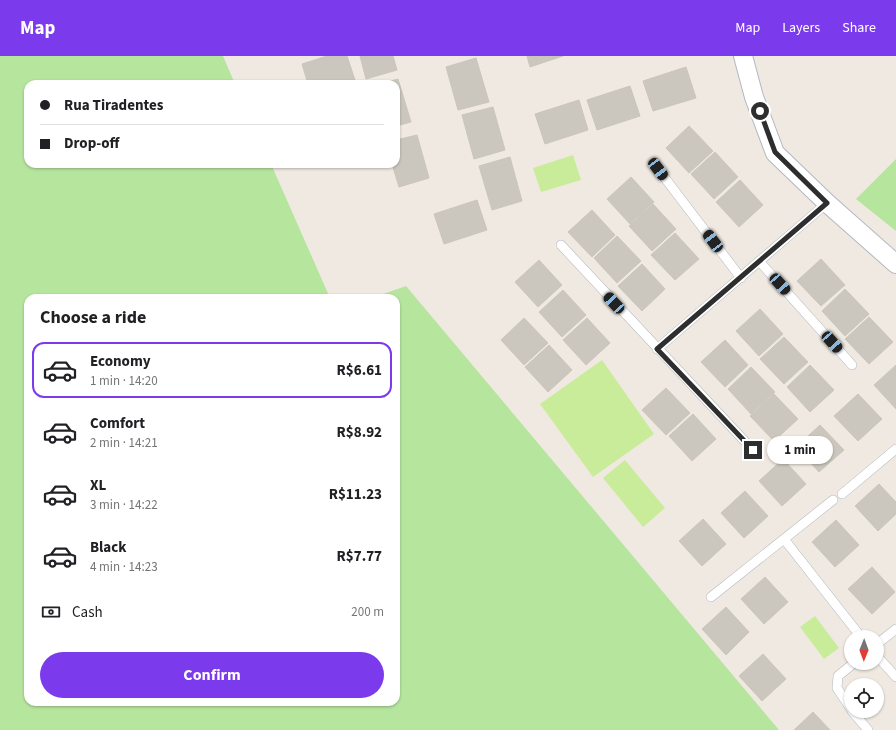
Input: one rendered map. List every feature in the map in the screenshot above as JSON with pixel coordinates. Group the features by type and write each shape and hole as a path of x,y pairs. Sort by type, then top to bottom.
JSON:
{"street":[{"path":"743,56 754,97 775,152 827,203 896,264"}],"lane":[{"path":"658,169 741,278"},
{"path":"657,349 827,203"},
{"path":"561,245 753,450"},
{"path":"759,261 852,365"},
{"path":"842,494 896,449"},
{"path":"711,597 832,500"},
{"path":"784,539 856,630"},
{"path":"884,638 896,629"},
{"path":"884,664 896,677"},
{"path":"844,698 837,688 838,676 845,670"},
{"path":"858,718 868,730"}],"green space":[{"path":"0,56 223,56 233,80 24,80 24,168 273,168 328,294 24,294 24,706 400,706 400,294 383,294 406,286 779,730 0,730"},
{"path":"573,155 581,180 541,192 533,168"},
{"path":"896,159 896,231 856,199"},
{"path":"602,360 654,434 593,477 540,404"},
{"path":"625,460 665,508 643,527 603,478"},
{"path":"815,616 839,648 824,659 800,627"}],"building":[{"path":"327,56 347,56 355,80 307,80 302,64"},
{"path":"360,56 393,56 397,70 366,79"},
{"path":"527,56 563,56 530,67"},
{"path":"476,58 489,102 458,110 446,67"},
{"path":"686,67 696,98 653,111 643,81"},
{"path":"400,86 411,122 400,125"},
{"path":"630,86 640,116 597,130 587,100"},
{"path":"579,100 588,130 545,144 535,114"},
{"path":"493,107 505,150 474,159 462,115"},
{"path":"689,126 713,151 689,173 666,148"},
{"path":"417,135 429,178 399,187 393,168 400,168 400,139"},
{"path":"715,152 738,177 714,199 691,174"},
{"path":"510,157 522,201 492,210 479,166"},
{"path":"631,177 654,202 630,224 607,199"},
{"path":"740,180 763,205 739,227 716,202"},
{"path":"477,200 487,230 444,244 434,214"},
{"path":"653,204 676,229 652,251 629,226"},
{"path":"592,210 615,235 592,257 568,232"},
{"path":"675,233 699,259 675,280 651,255"},
{"path":"617,236 641,261 617,283 594,258"},
{"path":"821,259 845,285 821,306 797,281"},
{"path":"539,260 562,285 538,307 515,282"},
{"path":"642,264 665,289 642,311 618,286"},
{"path":"845,289 869,314 845,336 822,311"},
{"path":"563,290 586,315 562,337 539,312"},
{"path":"760,309 783,334 759,356 736,331"},
{"path":"869,317 893,342 869,364 845,339"},
{"path":"524,318 548,343 524,365 501,340"},
{"path":"587,318 610,343 586,365 563,340"},
{"path":"784,337 808,362 784,384 760,359"},
{"path":"725,340 748,365 725,387 701,362"},
{"path":"549,345 572,370 548,392 525,367"},
{"path":"810,365 834,390 810,412 787,387"},
{"path":"896,365 896,409 874,385"},
{"path":"751,367 775,392 751,414 728,389"},
{"path":"666,388 690,413 666,435 642,410"},
{"path":"774,394 798,419 774,441 750,416"},
{"path":"858,394 882,419 858,441 834,416"},
{"path":"693,414 716,439 692,461 669,436"},
{"path":"820,425 844,450 819,472 796,447"},
{"path":"783,459 806,484 782,506 759,481"},
{"path":"879,484 896,502 896,514 878,531 855,506"},
{"path":"745,491 768,516 744,538 721,513"},
{"path":"703,519 726,544 702,566 679,541"},
{"path":"836,520 859,545 835,567 812,542"},
{"path":"872,567 895,592 872,614 848,589"},
{"path":"765,577 788,602 764,624 741,599"},
{"path":"726,607 749,632 726,655 702,629"},
{"path":"763,654 786,679 762,701 739,676"},
{"path":"813,712 830,730 794,730"}],"route":[{"path":"753,450 657,349 827,203 775,152 760,111"}]}
